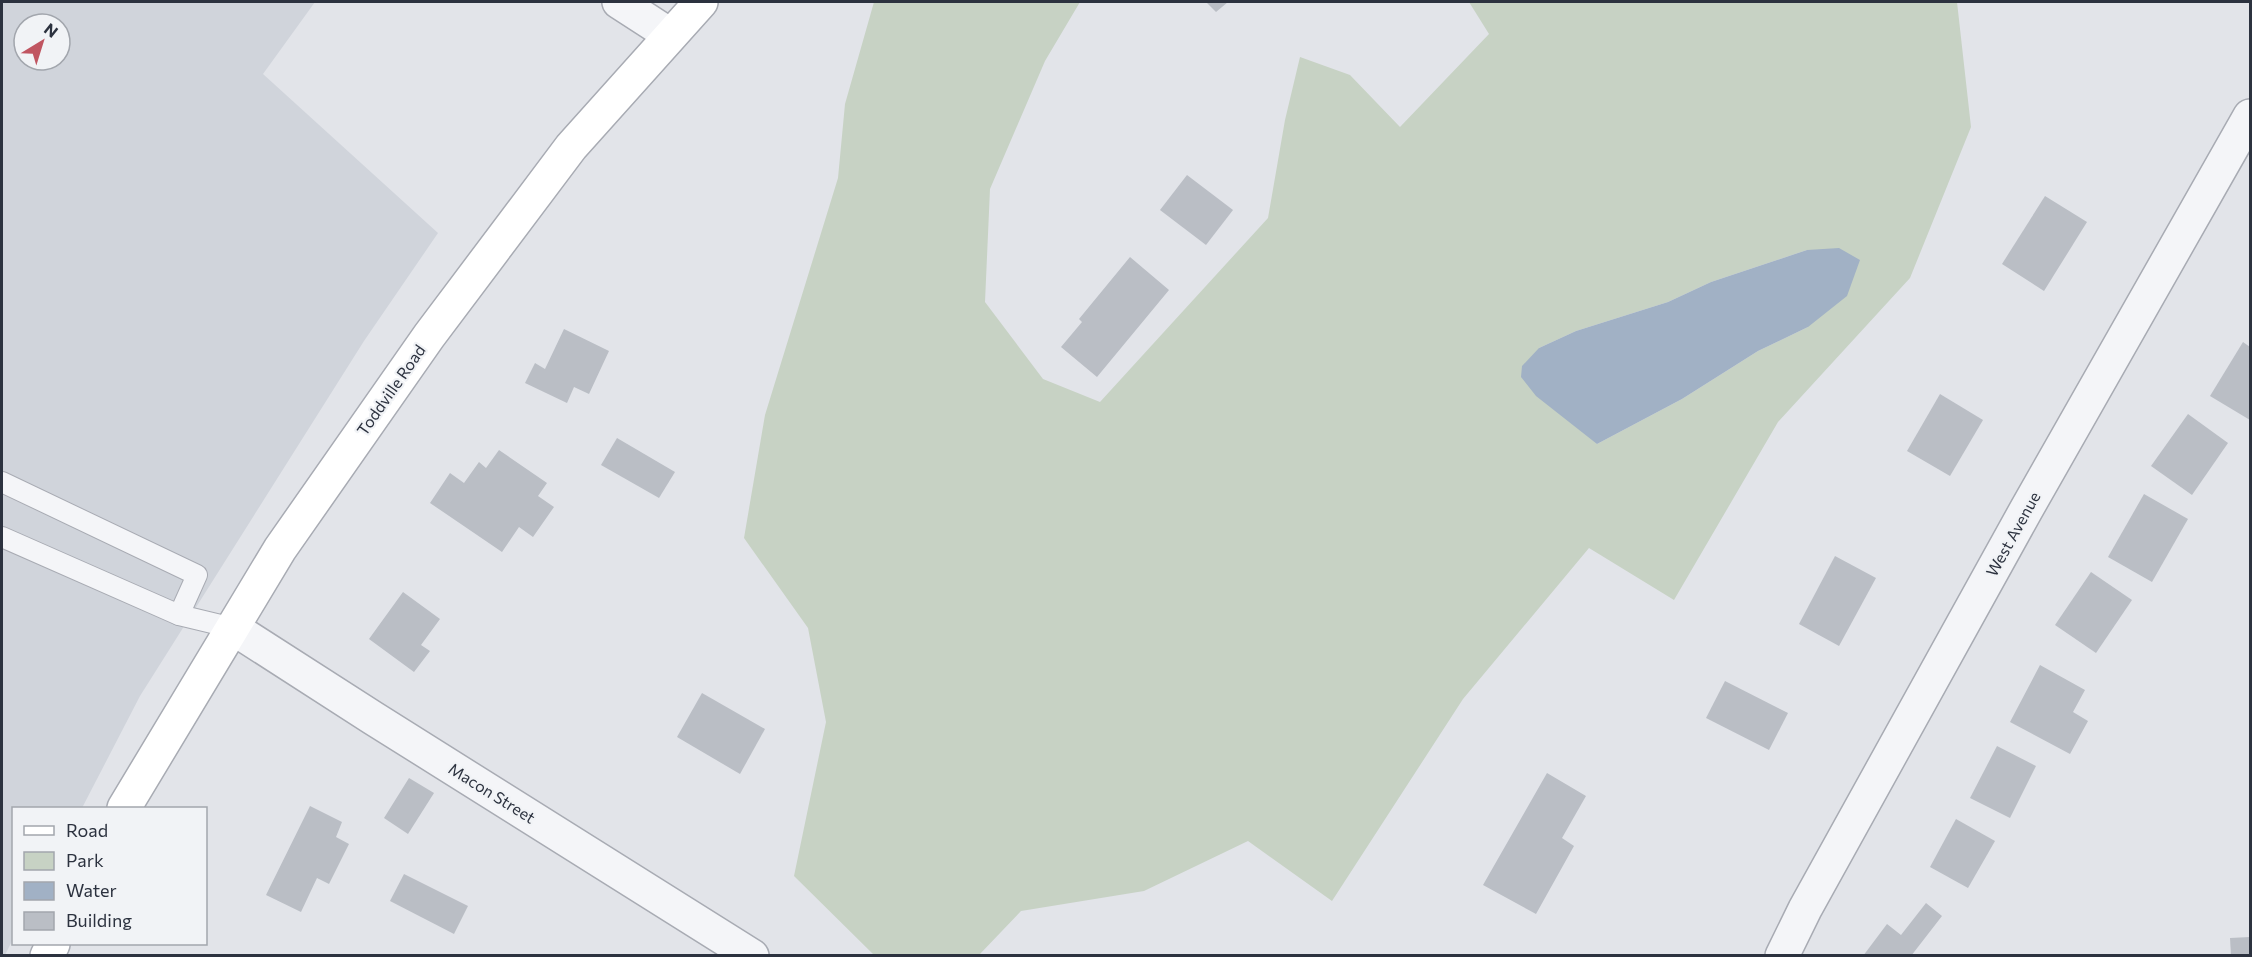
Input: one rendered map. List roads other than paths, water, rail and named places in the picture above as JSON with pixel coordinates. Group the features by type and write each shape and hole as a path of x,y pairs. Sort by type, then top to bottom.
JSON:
{"street":[{"path":"619,2 670,35"},
{"name":"Toddville Road","path":"125,807 280,549 429,336 571,147 701,2"},
{"name":"West Avenue","path":"1782,956 1805,909 2020,520 2250,116"},
{"name":"Macon Street","path":"233,628 372,718 752,956"}],"lane":[{"path":"2,482 196,575 178,615"},
{"path":"2,537 178,615 233,628"}],"water":[{"path":"1839,248 1860,260 1847,296 1808,327 1758,351 1682,399 1597,444 1536,396 1521,377 1522,366 1539,348 1576,331 1668,302 1711,282 1807,250"}]}
